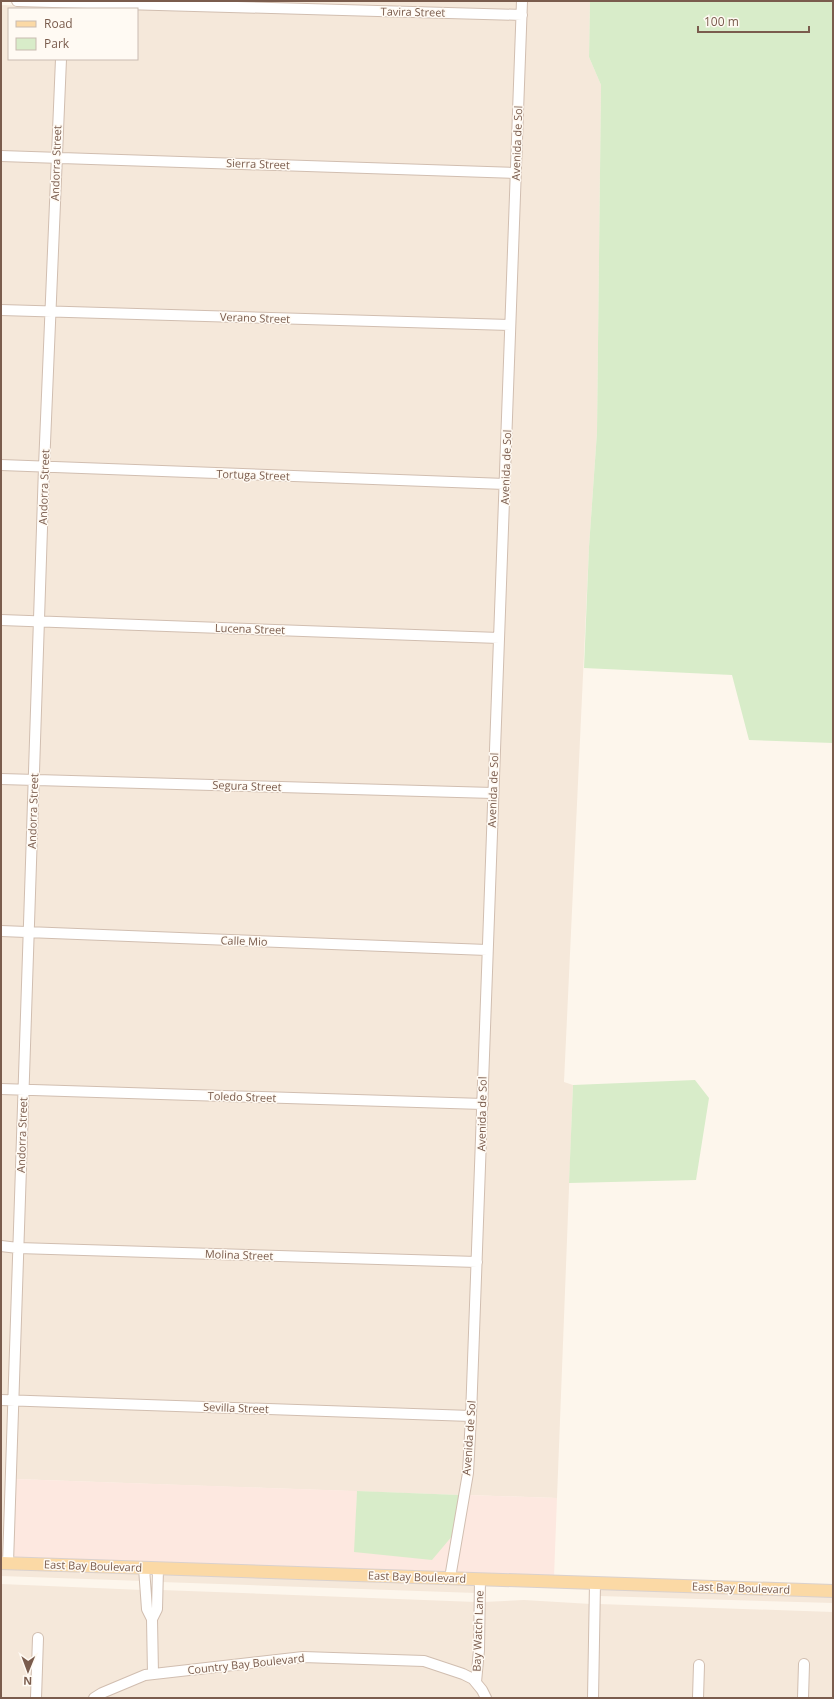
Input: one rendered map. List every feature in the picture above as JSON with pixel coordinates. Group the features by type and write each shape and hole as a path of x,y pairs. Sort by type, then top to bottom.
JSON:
{"main road":[{"name":"East Bay Boulevard","path":"4,1563 833,1591"}],"street":[{"name":"Tavira Street","path":"17,1 63,4 522,15"},
{"name":"Avenida de Sol","path":"450,1578 468,1474 471,1416 522,1"},
{"name":"Andorra Street","path":"4,1563 13,1400 30,932 44,467 61,60"},
{"name":"Sierra Street","path":"1,156 515,173"},
{"name":"Verano Street","path":"1,310 510,326"},
{"name":"Tortuga Street","path":"1,465 505,484"},
{"name":"Lucena Street","path":"1,620 499,638"},
{"name":"Segura Street","path":"1,779 493,793"},
{"name":"Calle Mio","path":"1,931 487,950"},
{"name":"Toledo Street","path":"1,1089 483,1104"},
{"name":"Molina Street","path":"1,1246 18,1248 477,1262"},
{"name":"Sevilla Street","path":"1,1400 471,1416"},
{"path":"144,1568 147,1609 152,1619 153,1674"},
{"path":"152,1619 157,1609 158,1568"},
{"name":"Bay Watch Lane","path":"476,1682 480,1579"},
{"path":"593,1698 595,1583"},
{"path":"36,1698 38,1638"},
{"name":"Country Bay Boulevard","path":"94,1698 102,1693 138,1678 153,1674 303,1657 424,1661 463,1674 476,1682 486,1698"},
{"path":"803,1698 804,1664"},
{"path":"698,1698 700,1665"}],"shaded area":[{"path":"155,1 518,1 518,11"},
{"path":"526,1 590,1 589,57 601,85 597,432 589,547 564,1082 573,1085 557,1498 468,1495"},
{"path":"1,5 59,7 8,8 8,60 57,60 53,153 1,151"},
{"path":"138,9 518,19 512,168 60,154 64,60 138,60"},
{"path":"1,160 53,162 47,307 1,305"},
{"path":"60,162 511,177 506,321 54,307"},
{"path":"1,314 47,316 41,462 1,461"},
{"path":"54,316 506,330 502,479 48,463"},
{"path":"1,469 41,471 37,616 1,615"},
{"path":"48,471 501,488 495,633 44,617"},
{"path":"1,624 36,625 30,775 1,774"},
{"path":"44,625 495,642 490,788 38,776"},
{"path":"1,783 30,784 26,928 1,927"},
{"path":"37,784 489,797 484,946 33,928"},
{"path":"1,936 26,936 20,1086 1,1085"},
{"path":"33,937 484,954 479,1100 28,1086"},
{"path":"1,1094 20,1094 15,1243 1,1241"},
{"path":"27,1095 479,1108 473,1258 22,1244"},
{"path":"1,1250 14,1252 10,1396 1,1396"},
{"path":"22,1252 473,1267 468,1412 17,1396"},
{"path":"1,1404 9,1405 4,1559 1,1558"},
{"path":"17,1405 467,1420 464,1473 460,1495 15,1479"},
{"path":"15,1479 357,1491 355,1552 453,1535 447,1574 12,1559"},
{"path":"468,1495 557,1498 554,1577 454,1574"},
{"path":"1,1567 141,1572 143,1581 1,1576"},
{"path":"161,1573 476,1583 476,1593 161,1582"},
{"path":"1,1584 143,1590 148,1620 149,1670 100,1689 87,1698 39,1698 42,1635 35,1634 32,1698 1,1698"},
{"path":"599,1587 833,1595 833,1603 599,1596"},
{"path":"161,1590 476,1602 473,1674 441,1661 424,1657 275,1656 157,1669 156,1622"},
{"path":"524,1600 591,1604 590,1698 490,1698 479,1681 483,1602"},
{"path":"599,1604 833,1612 833,1698 806,1698 808,1660 801,1659 799,1698 702,1698 703,1661 696,1660 694,1698 597,1698"},
{"path":"302,1662 424,1665 462,1678 472,1684 471,1686 474,1686 481,1698 102,1698 146,1679"}],"green space":[{"path":"590,1 833,1 833,743 749,740 732,675 584,668 589,547 597,432 601,85 589,57"},
{"path":"695,1080 709,1098 696,1180 569,1183 573,1085"},
{"path":"357,1491 460,1495 453,1535 432,1560 354,1552"}]}
